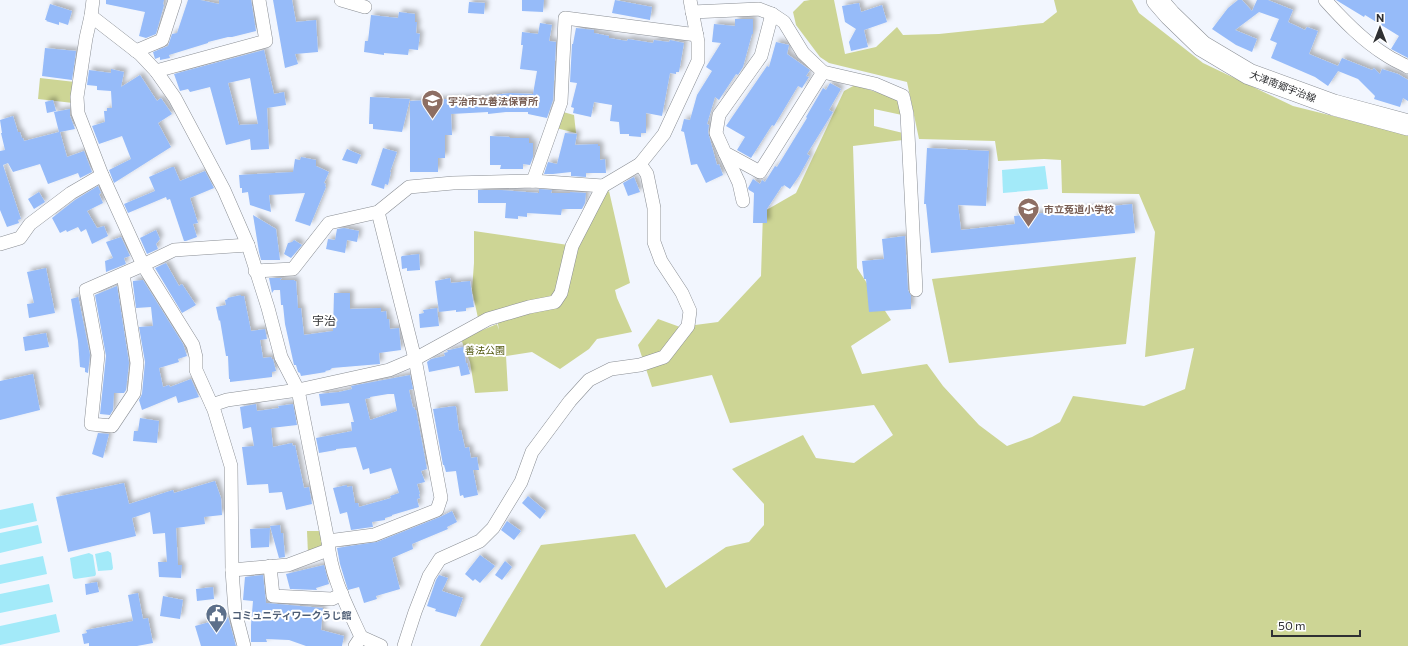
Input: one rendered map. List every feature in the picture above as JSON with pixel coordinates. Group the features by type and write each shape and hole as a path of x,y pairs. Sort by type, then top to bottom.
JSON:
{"main road":[{"name":"大津南郷宇治線","path":"1157,0 1202,46 1249,74 1334,105 1408,125"}],"street":[{"path":"93,0 77,96 78,114 102,176 143,265 193,345 196,357 196,370 212,405 231,466 232,570 235,611 244,646"},
{"path":"136,51 162,40 175,0"},
{"path":"156,71 266,41 259,0"},
{"path":"341,0 365,7"},
{"path":"1326,0 1340,17 1361,36 1385,55 1408,67"},
{"path":"212,405 227,400 298,390 389,370 415,359 488,319 529,307 555,302 561,293 572,246 603,186 640,164 664,134 698,61 698,42 691,6 759,9 772,14 784,22 803,53 823,72 875,84 903,96 907,114 916,290"},
{"path":"743,201 739,183 716,133 719,115 761,56 772,14"},
{"path":"91,16 136,51 156,71 175,98 224,190 248,245 268,308 281,357 298,390 329,557 358,641 381,646"},
{"path":"533,181 561,102 566,18 697,35"},
{"path":"725,152 760,172 823,72"},
{"path":"404,646 429,576 440,559 480,541 493,528 521,482 532,452 570,401 589,380 612,369 640,364 664,357 688,326 690,311 682,293 661,261 654,242 654,208 647,174 640,164"},
{"path":"0,244 20,238 30,224 71,193 102,176"},
{"path":"255,271 293,269 329,223 378,212 409,187 452,183 533,181 603,186"},
{"path":"232,570 288,565 328,546 374,535 437,510 441,498 415,359 378,212"},
{"path":"123,274 137,363 134,393 112,426 91,424 98,355 86,290 174,250 248,245"},
{"path":"270,566 273,596 332,600 342,594"}],"green space":[{"path":"834,0 845,54 876,47 897,27 903,35 939,34 1043,23 1057,12 1054,0 1132,0 1139,13 1203,63 1293,106 1397,132 1408,133 1408,646 480,646 541,545 635,534 666,588 726,547 749,542 764,525 764,504 732,469 803,435 816,458 854,463 893,435 874,405 730,423 712,375 652,387 638,345 658,319 680,327 718,322 761,276 763,212 796,193 844,91 855,85 897,99 902,115 874,109 874,126 903,133 903,140 853,146 857,268 891,320 851,346 862,374 927,364 943,386 979,425 1007,446 1032,437 1060,422 1073,396 1144,406 1185,389 1194,348 1145,357 1155,232 1139,194 1062,193 1061,160 1044,159 998,161 995,141 919,139 907,82 829,63 820,57 796,25 793,12 804,1"},
{"path":"40,78 75,82 73,103 38,99"},
{"path":"563,112 574,115 576,133 556,128"},
{"name":"善法公園","path":"609,191 630,283 615,290 632,332 597,339 589,349 560,369 532,352 506,356 508,391 475,393 470,362 461,339 497,324 499,330 497,319 553,305 576,248 602,196"},
{"path":"474,231 568,245 556,294 551,301 478,318 472,290"},
{"path":"1136,257 1126,344 949,363 932,279"},
{"path":"307,531 324,531 324,547 308,554"}],"water":[{"path":"1045,166 1048,189 1003,193 1002,170"},
{"path":"33,503 37,521 0,529 0,510"},
{"path":"38,525 42,543 0,553 0,533"},
{"path":"108,551 111,553 112,570 98,571 95,554"},
{"path":"89,553 93,555 95,576 73,578 70,558"},
{"path":"43,556 47,574 0,584 0,565"},
{"path":"49,584 53,602 0,613 0,594"},
{"path":"56,614 60,632 0,645 0,626"}],"building":[{"path":"106,0 164,0 156,34 146,38 139,36 145,12 106,4"},
{"path":"188,0 200,0 219,4 219,0 251,0 256,31 208,42 169,55 170,58 160,60 160,57 155,59 153,52 168,46 172,34 177,33"},
{"path":"273,0 292,0 296,22 316,20 318,52 295,54 298,64 285,68"},
{"path":"522,0 544,0 543,12 522,11"},
{"path":"615,0 652,7 650,20 612,13"},
{"path":"1238,0 1242,0 1252,11 1257,0 1268,0 1293,10 1288,22 1305,30 1307,27 1318,31 1309,54 1338,66 1342,58 1372,70 1374,68 1380,74 1382,69 1398,74 1408,80 1408,101 1403,98 1400,107 1374,99 1375,96 1358,79 1338,71 1328,86 1315,77 1271,58 1277,43 1270,40 1279,19 1259,12 1235,30 1257,39 1252,52 1236,45 1212,29 1228,8"},
{"path":"1336,0 1408,0 1408,58 1391,49 1399,36 1365,15 1364,17"},
{"path":"469,2 485,3 484,14 468,13"},
{"path":"859,3 861,12 882,5 887,22 864,30 868,47 851,51 849,42 856,29 845,22 842,6"},
{"path":"50,4 72,11 68,25 59,22 59,25 45,20"},
{"path":"399,12 415,14 415,22 417,22 416,33 420,34 418,50 409,49 408,55 384,53 384,55 364,52 365,41 368,41 371,15 398,18"},
{"path":"735,19 753,19 753,34 743,67 738,75 736,74 719,100 715,97 707,124 709,125 708,132 717,165 719,164 723,175 706,183 697,164 691,165 684,132 681,131 684,119 690,120 697,95 712,71 706,67 721,43 712,42 714,24 735,26"},
{"path":"540,23 552,25 549,41 556,42 553,100 547,118 528,114 528,112 451,114 452,135 445,135 445,158 438,158 438,172 410,172 410,101 486,97 510,93 533,94 537,71 520,69 523,45 521,45 522,32 538,34"},
{"path":"576,28 594,30 594,33 609,36 609,38 627,41 628,39 653,43 654,40 669,42 670,40 684,43 679,72 676,72 676,74 670,73 662,116 646,113 646,133 641,133 641,137 629,136 629,134 620,134 619,122 610,121 612,105 594,102 591,117 573,113 574,108 571,107 577,83 570,82 572,44"},
{"path":"776,42 789,45 787,54 810,70 806,76 809,77 802,88 798,86 774,126 772,125 751,158 737,150 745,137 726,126 767,66 769,67"},
{"path":"45,48 76,51 72,80 42,76"},
{"path":"264,50 274,94 284,92 286,105 267,108 269,149 251,150 250,139 226,145 210,87 190,92 188,89 180,91 174,74","holes":["250,78 258,124 239,125 228,83"]},
{"path":"111,69 124,72 121,87 140,75 157,101 161,98 172,114 158,123 171,147 114,183 109,170 131,159 122,136 99,144 92,126 105,122 104,111 107,111 107,108 112,108 111,91 97,90 97,86 87,85 89,70 111,73"},
{"path":"830,83 841,89 829,110 833,112 807,154 810,156 799,176 790,189 784,185 783,187 782,186 767,209 767,223 753,223 754,193 748,188 753,179 760,184 762,180 765,182 775,166 777,167 807,118 806,117 823,88 826,90"},
{"path":"370,97 410,99 402,132 373,129 373,124 369,124"},
{"path":"53,100 56,111 47,113 45,102"},
{"path":"70,109 70,116 75,129 60,132 67,157 84,151 92,172 80,178 78,173 48,184 40,164 13,172 8,163 3,165 21,219 18,220 19,223 7,227 0,210 0,151 5,150 0,120 13,116 18,132 20,132 24,141 59,132 54,112"},
{"path":"565,133 577,134 575,145 598,144 598,146 600,146 600,160 605,159 606,173 586,173 586,177 571,176 571,172 544,174 548,162 557,164"},
{"path":"490,136 529,138 529,143 533,143 533,157 530,165 523,164 523,169 500,169 501,165 490,165"},
{"path":"383,148 397,152 390,172 388,185 385,184 384,189 371,185"},
{"path":"927,148 989,151 986,206 958,205 961,230 1015,224 1014,216 1132,204 1135,233 931,253 926,204 924,204"},
{"path":"347,149 361,155 357,164 342,160"},
{"path":"301,157 316,160 316,166 329,172 324,183 326,184 326,187 310,226 295,221 305,193 269,195 271,212 250,205 248,192 242,193 242,188 240,188 239,175 293,172 295,159 300,160"},
{"path":"174,167 180,181 205,171 214,188 190,198 198,223 193,224 197,237 186,241 184,241 170,199 167,200 166,197 128,213 124,204 155,191 149,177"},
{"path":"634,177 640,192 628,196 623,183"},
{"path":"98,186 101,193 99,194 103,203 87,211 97,228 104,226 108,236 92,244 86,229 81,232 78,227 67,232 66,230 60,233 52,218 75,200"},
{"path":"539,189 552,190 551,193 586,193 585,203 582,209 562,209 561,215 527,213 527,217 518,216 518,219 505,218 506,203 478,203 478,190 539,193"},
{"path":"39,192 45,202 34,209 28,199"},
{"path":"253,215 276,229 280,260 261,260"},
{"path":"344,228 359,231 357,242 347,240 345,253 326,249 328,239 335,240 337,229"},
{"path":"156,230 160,239 156,244 158,249 147,254 140,238"},
{"path":"905,236 908,290 911,296 911,309 869,312 866,279 864,279 862,261 884,259 882,239"},
{"path":"121,237 130,256 124,258 126,264 106,272 105,261 113,258 106,242"},
{"path":"294,240 302,245 291,258 284,254 288,243"},
{"path":"419,254 420,270 407,271 407,268 402,269 402,256"},
{"path":"166,263 179,286 182,284 196,305 182,313 155,268"},
{"path":"46,268 55,313 29,318 27,304 34,303 27,272"},
{"path":"269,278 282,278 280,280 296,281 298,308 301,308 304,335 333,331 334,293 350,293 350,309 381,308 381,312 386,311 390,329 399,328 401,350 379,353 380,364 332,368 325,371 326,372 301,376 296,365 294,365 285,324 283,305 281,305 280,290 274,290 272,293"},
{"path":"450,278 451,283 470,281 474,307 466,308 466,311 456,312 456,310 439,312 435,281"},
{"path":"143,280 183,344 187,356 178,359 179,362 159,368 163,387 169,385 170,387 191,379 199,397 178,403 176,396 142,410 139,400 142,394 145,362 139,327 153,326 151,307 136,308 133,281"},
{"path":"117,286 129,363 126,390 124,393 114,393 113,410 110,415 100,414 106,356 95,295"},
{"path":"241,295 244,296 251,331 265,329 267,339 260,340 263,358 271,357 273,359 276,371 272,372 272,377 230,382 228,356 226,356 220,320 219,321 216,307 226,305 225,300 228,299 227,298"},
{"path":"78,296 90,355 88,373 85,372 85,368 80,367 78,341 71,299"},
{"path":"437,308 439,326 420,328 419,314 424,313 423,310"},
{"path":"46,333 49,347 25,351 23,337"},
{"path":"463,347 470,374 461,376 459,366 429,372 427,362 431,359 445,356 444,353 448,352 447,350"},
{"path":"33,374 40,410 0,420 0,381"},
{"path":"410,375 413,389 409,390 413,408 414,407 416,410 427,469 421,471 425,482 417,484 420,494 420,498 417,499 419,507 392,515 385,518 385,520 372,522 373,527 351,530 347,512 340,514 333,488 347,485 347,487 352,486 355,503 358,503 359,507 391,498 390,496 399,493 391,468 370,474 369,468 363,470 356,447 336,449 319,453 316,438 352,431 351,422 354,422 349,403 321,406 319,394 352,389 351,386","holes":["394,394 397,411 370,420 365,399"]},
{"path":"256,404 257,411 279,408 278,406 293,404 297,425 271,428 273,447 292,443 293,446 295,445 304,488 309,487 312,504 286,510 282,492 269,493 268,484 247,485 242,447 254,446 251,427 243,429 240,407"},
{"path":"455,406 459,431 461,430 465,448 469,447 471,458 477,457 479,470 473,470 478,495 464,498 463,495 460,496 456,471 446,472 443,465 433,409"},
{"path":"140,418 159,421 157,443 133,441 134,431 138,431"},
{"path":"98,433 109,434 103,458 92,454"},
{"path":"215,481 221,498 222,515 204,517 205,524 176,528 178,565 182,565 181,578 159,577 158,562 167,562 165,533 153,534 150,512 132,518 136,536 68,552 56,497 124,483 129,504 173,490 174,493"},
{"path":"528,496 546,511 540,519 522,503"},
{"path":"452,511 457,522 447,527 448,529 412,544 413,549 392,558 400,589 376,596 377,599 364,603 359,587 348,590 337,548 377,542"},
{"path":"507,521 521,531 514,540 501,530"},
{"path":"280,525 281,533 283,533 285,557 279,558 270,526"},
{"path":"270,528 269,547 251,548 250,529"},
{"path":"480,555 495,566 480,583 475,579 473,581 465,574"},
{"path":"505,561 512,567 502,580 495,575"},
{"path":"324,565 329,584 316,588 317,590 290,589 286,574"},
{"path":"263,575 266,603 323,608 321,630 344,636 342,646 306,646 289,640 266,639 267,642 251,642 253,601 243,600 245,577"},
{"path":"439,575 448,578 442,591 463,598 456,617 435,611 436,609 427,606"},
{"path":"97,582 99,592 86,595 85,584"},
{"path":"213,587 214,599 197,601 196,589"},
{"path":"138,593 143,619 148,618 153,643 137,646 89,646 89,643 84,644 82,634 87,633 86,630 133,621 128,595"},
{"path":"163,596 183,600 180,619 160,616"},
{"name":"コミュニティワークうじ館","path":"228,617 236,646 201,646 195,626"}],"place":[{"name":"宇治市立善法保育所","path":"432,120"},
{"name":"市立菟道小学校","path":"1028,228"},
{"name":"コミュニティワークうじ館","path":"217,634"}],"district":[{"name":"宇治","path":"324,320"}]}
